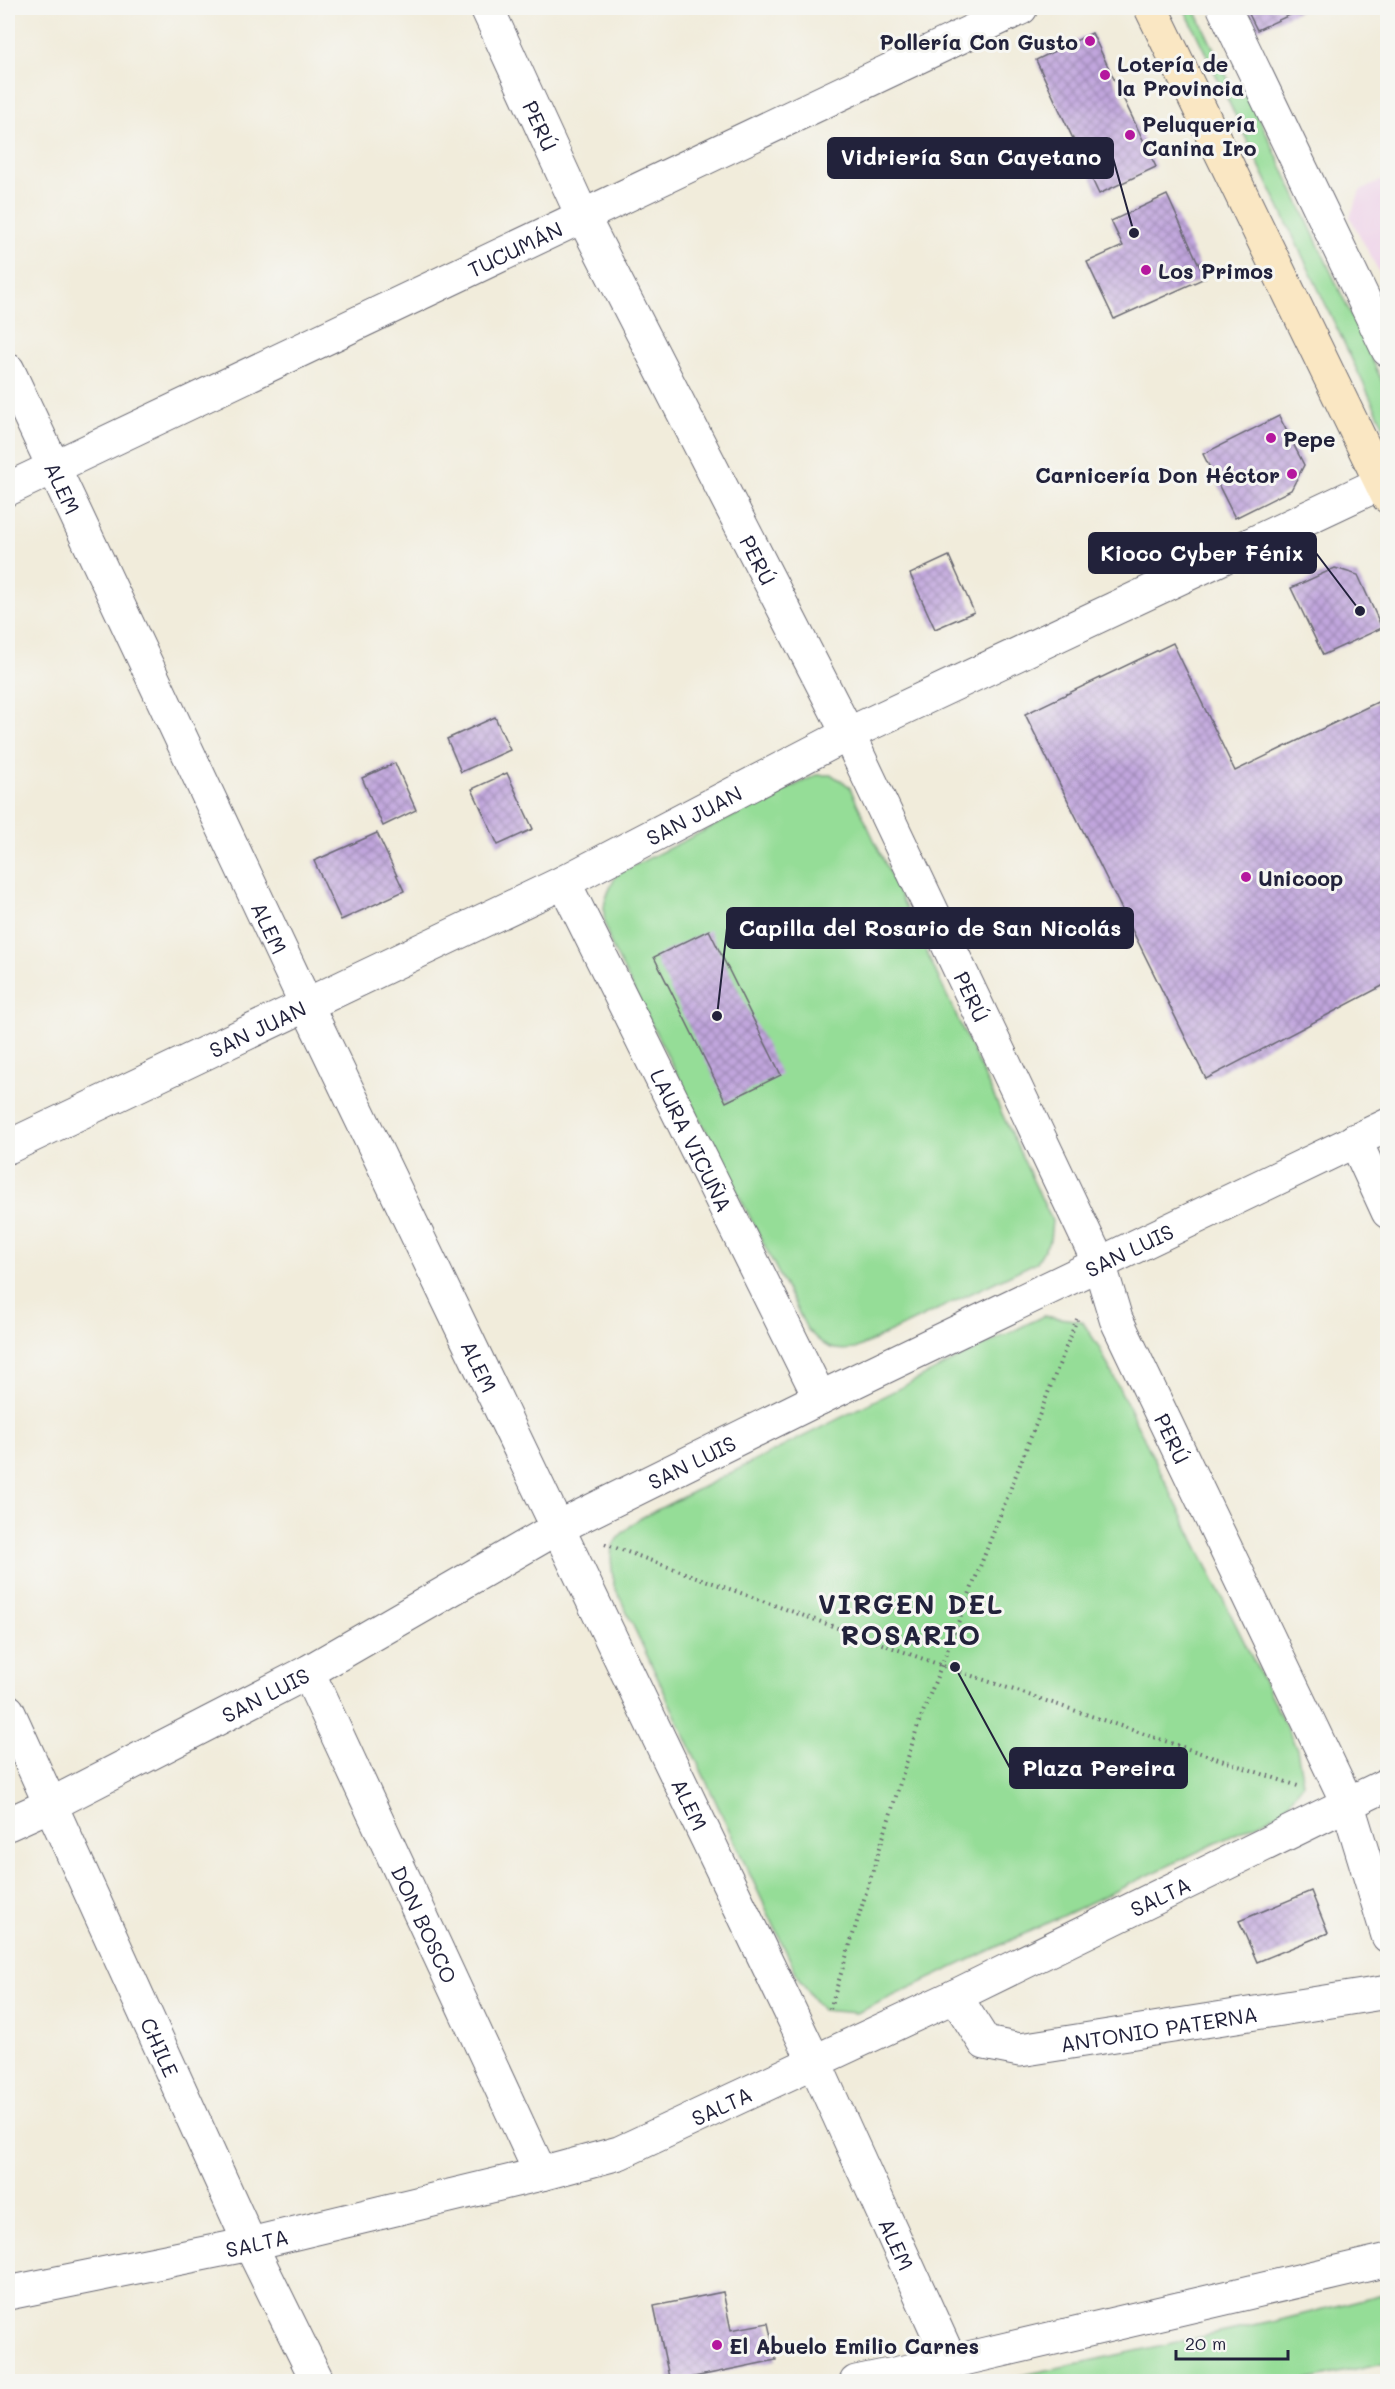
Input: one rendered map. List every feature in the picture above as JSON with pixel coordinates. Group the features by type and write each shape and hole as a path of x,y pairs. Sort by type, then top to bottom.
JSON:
{"main road":[{"path":"1151,8 1384,490"}],"street":[{"name":"PERÚ","path":"487,8 583,217 848,734 1099,1263 1116,1319 1347,1802 1388,1936"},
{"name":"TUCUMÁN","path":"8,489 1021,8"},
{"path":"1224,8 1388,350"},
{"name":"ALEM","path":"8,370 52,468 307,1006 814,2061 951,2362"},
{"name":"SAN JUAN","path":"8,1147 564,882 848,734 1384,490"},
{"name":"LAURA VICUÑA","path":"564,882 820,1398"},
{"name":"SAN LUIS","path":"8,1824 308,1672 559,1527 820,1398 1388,1125"},
{"path":"1355,1140 1388,1212"},
{"name":"DON BOSCO","path":"308,1672 542,2174"},
{"name":"CHILE","path":"8,1711 250,2244 318,2382"},
{"name":"SALTA","path":"8,2293 250,2244 542,2174 619,2153 956,1996 1347,1802 1388,1784"},
{"name":"ANTONIO PATERNA","path":"956,1996 985,2043 1020,2050 1388,1992"},
{"path":"856,2382 1388,2260"}],"path":[{"path":"814,2061 918,1725 1078,1317"},
{"path":"559,1527 943,1666 1347,1802"}],"shaded area":[{"path":"1387,178 1387,287 1350,217 1360,191"}],"green space":[{"path":"1184,8 1194,8 1232,87 1246,90 1387,392 1387,433"},
{"path":"816,775 832,775 849,786 1052,1221 1050,1240 1037,1262 855,1349 846,1350 828,1347 807,1329 611,945 604,916 605,901 617,874"},
{"path":"1043,1316 1082,1321 1099,1347 1297,1749 1303,1783 1282,1812 857,2013 822,2010 800,1981 614,1585 611,1553 616,1541 639,1519"},
{"path":"1387,2293 1387,2362 1299,2382 996,2381 1276,2321"}],"building":[{"path":"1246,8 1305,8 1257,30"},
{"path":"1092,33 1156,167 1099,194 1036,60"},
{"name":"Los Primos","path":"1167,195 1205,278 1114,319 1087,262 1123,246 1111,221"},
{"path":"1279,416 1304,465 1291,490 1235,518 1203,454"},
{"path":"949,556 974,612 935,629 910,574"},
{"path":"1335,568 1358,575 1382,628 1323,655 1291,588"},
{"name":"Unicoop","path":"1173,643 1235,771 1388,697 1388,983 1206,1079 1025,714"},
{"path":"495,717 510,750 461,772 447,739"},
{"path":"395,763 416,810 383,826 362,778"},
{"path":"507,773 533,829 498,845 472,789"},
{"path":"377,833 404,891 341,920 314,861"},
{"path":"709,930 781,1075 726,1102 654,957"},
{"path":"1311,1891 1328,1933 1257,1962 1239,1921"},
{"name":"El Abuelo Emilio Carnes","path":"723,2292 731,2330 768,2323 776,2360 670,2382 654,2306"}],"place":[{"name":"Pollería Con Gusto","path":"1090,41"},
{"name":"Lotería de la Provincia","path":"1105,75"},
{"name":"Peluquería Canina Iro","path":"1130,135"},
{"name":"Vidriería San Cayetano","path":"1134,233"},
{"name":"Los Primos","path":"1146,270"},
{"name":"Pepe","path":"1271,438"},
{"name":"Carnicería Don Héctor","path":"1292,474"},
{"name":"Kioco Cyber Fénix","path":"1360,611"},
{"name":"Unicoop","path":"1246,877"},
{"name":"Capilla del Rosario de San Nicolás","path":"717,1016"},
{"name":"Plaza Pereira","path":"955,1667"},
{"name":"El Abuelo Emilio Carnes","path":"717,2345"}],"district":[{"name":"VIRGEN DEL ROSARIO","path":"911,1618"}]}
